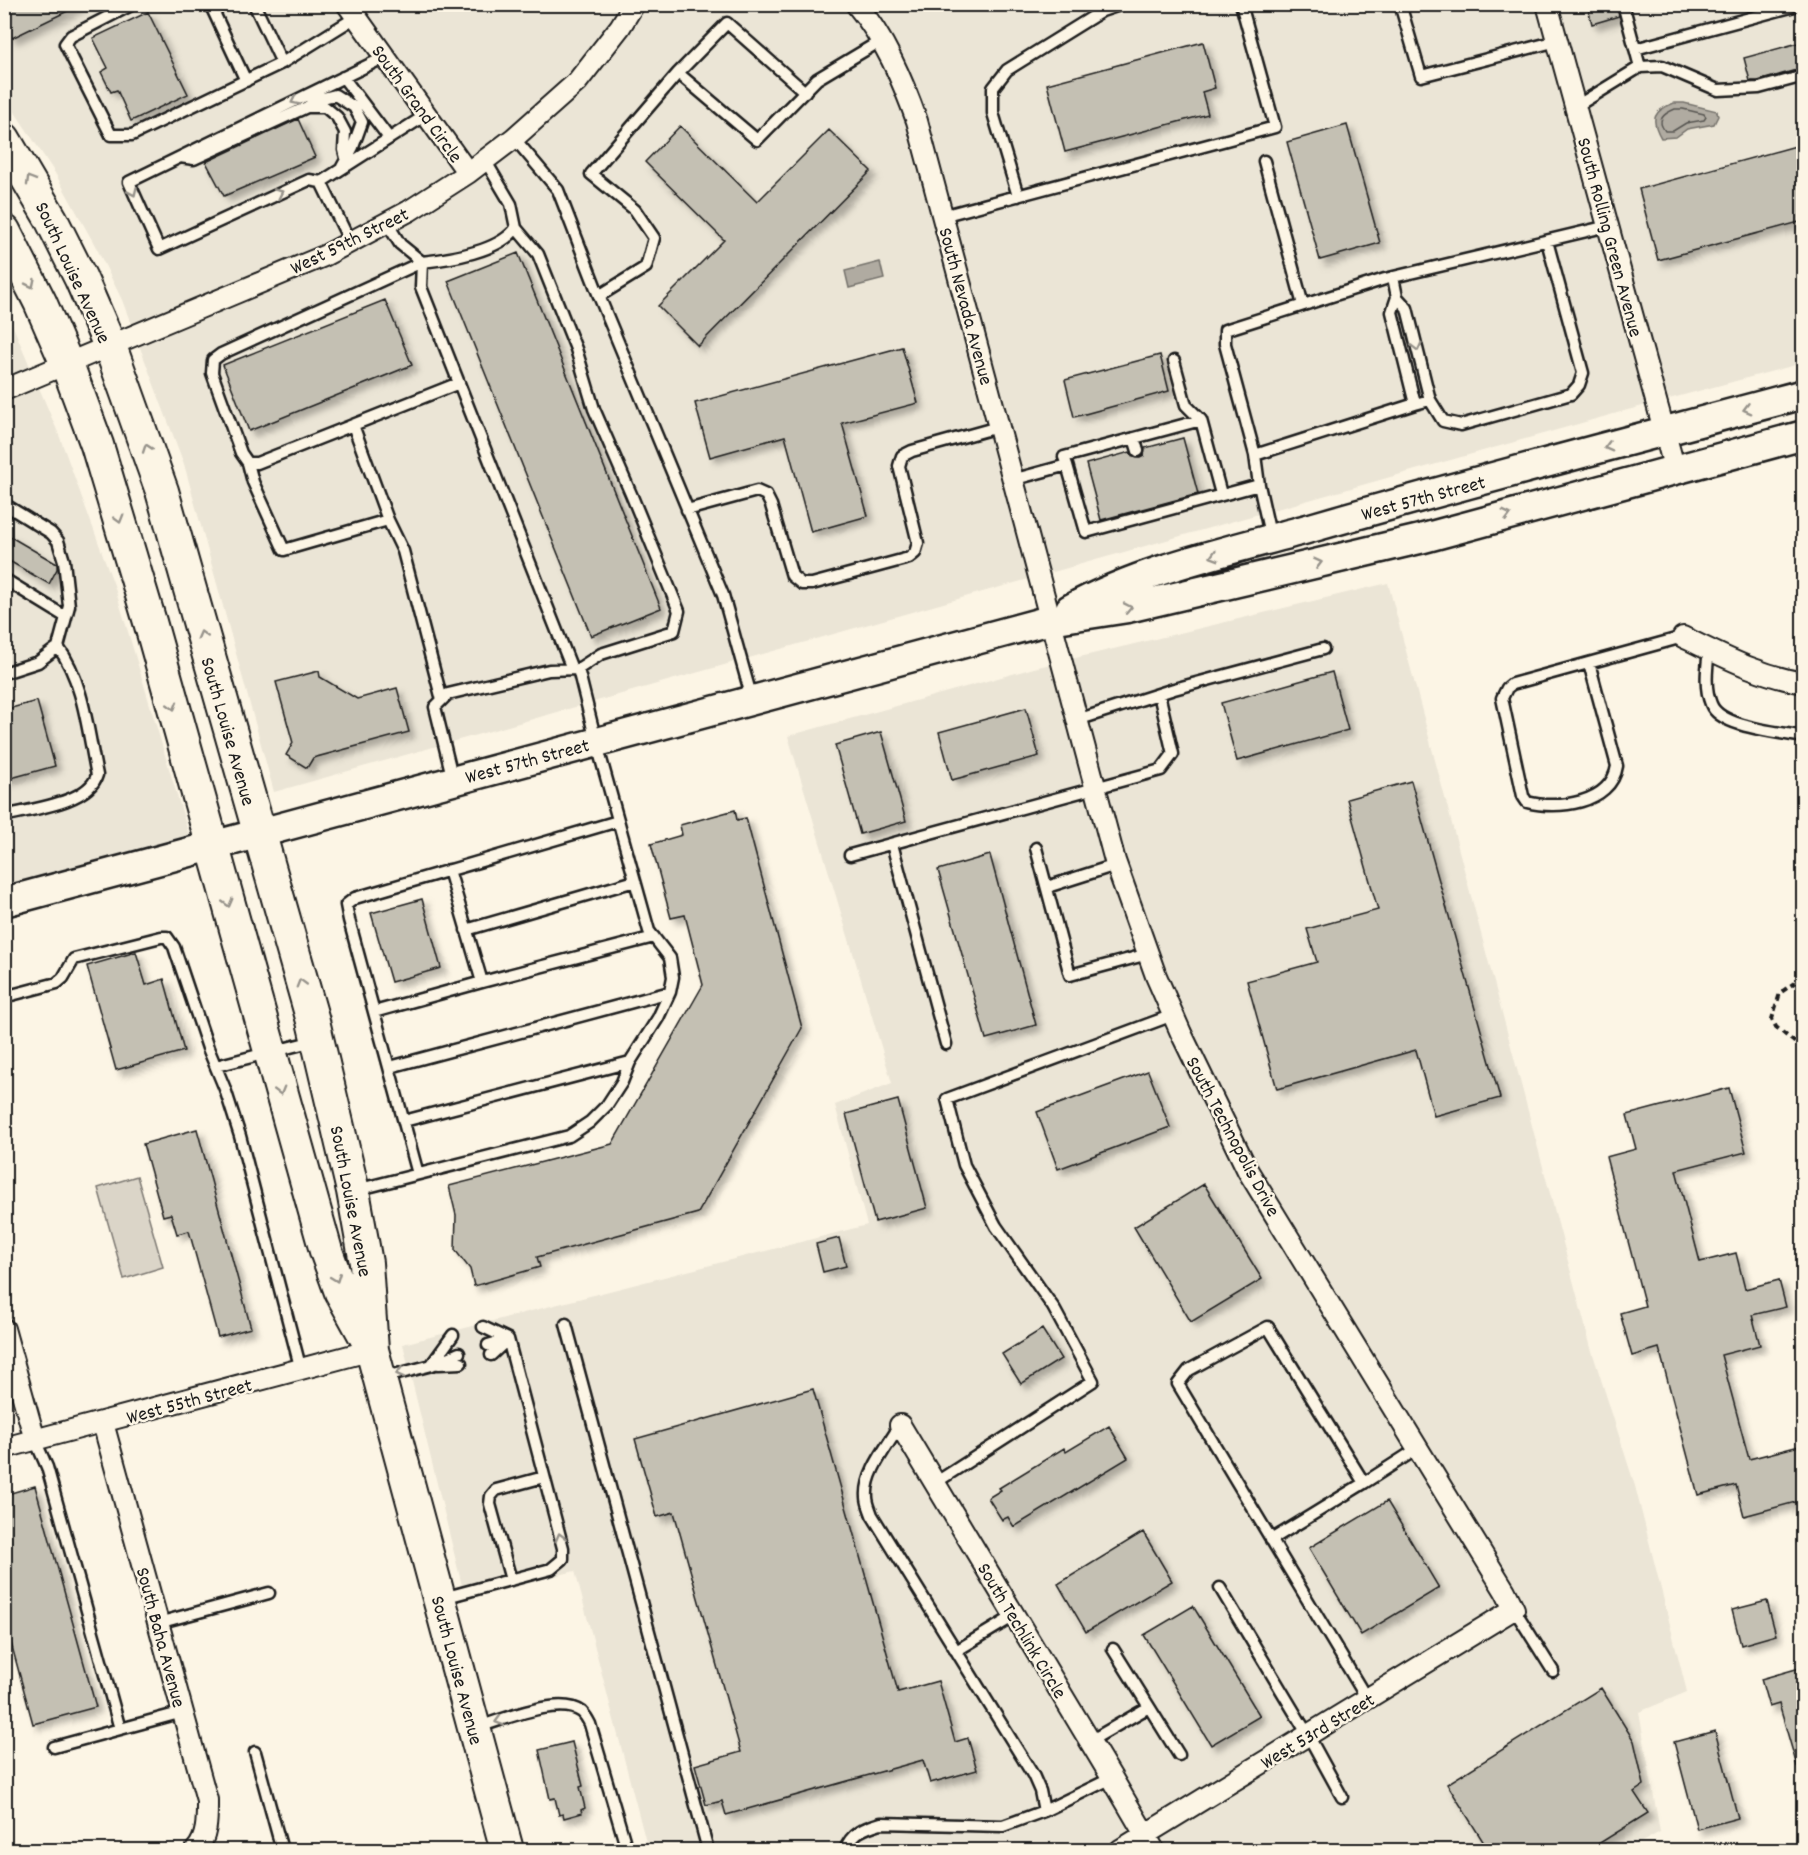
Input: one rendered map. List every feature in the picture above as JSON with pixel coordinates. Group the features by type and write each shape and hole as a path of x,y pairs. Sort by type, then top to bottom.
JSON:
{"main road":[{"name":"South Louise Avenue","path":"4,139 51,219 81,279 110,346 162,491 317,1040 353,1191 366,1263 376,1364 507,1851"},
{"name":"South Louise Avenue","path":"4,231 40,302 67,364 97,445 326,1251 341,1292 376,1364"},
{"name":"West 57th Street","path":"1050,620 1097,594 1164,570 1803,394"},
{"name":"West 57th Street","path":"4,902 1050,620 1128,608 1420,539 1803,435"}],"street":[{"name":"West 59th Street","path":"4,390 324,256 409,211 468,173 514,138 577,82 620,27 634,4"},
{"name":"South Nevada Avenue","path":"856,4 882,40 904,85 917,121 1050,620"},
{"name":"South Rolling Green Avenue","path":"1547,4 1675,470"},
{"name":"South Grand Circle","path":"351,11 468,173"},
{"name":"South Technopolis Drive","path":"1050,620 1116,865 1173,1015 1248,1171 1514,1609"},
{"path":"1683,637 1757,672 1803,683"},
{"path":"4,1329 35,1440"},
{"name":"West 55th Street","path":"4,1448 301,1370 376,1364"},
{"name":"South Baha Avenue","path":"103,1423 207,1800 207,1823 202,1849"},
{"name":"South Techlink Circle","path":"900,1425 1149,1843"},
{"name":"West 53rd Street","path":"1120,1851 1149,1843 1308,1735 1514,1609"}],"lane":[{"path":"133,4 72,36 65,44 111,135 132,135 282,63 351,11"},
{"path":"210,4 246,81"},
{"path":"254,4 282,63"},
{"path":"1018,196 993,113 993,88 1007,70 1102,11 1123,4"},
{"path":"942,216 1275,127 1241,4"},
{"path":"1400,4 1421,76 1557,41"},
{"path":"1623,4 1640,67"},
{"path":"1635,49 1802,4"},
{"path":"599,296 646,267 654,238 635,210 591,174 678,73 727,23 805,92"},
{"path":"678,73 757,140 817,79 882,40"},
{"path":"321,182 309,180 159,249 129,182 385,57"},
{"path":"1575,107 1640,67 1662,66 1718,90 1759,88 1803,76"},
{"path":"343,77 388,138"},
{"path":"180,157 194,159 307,107 319,99 335,95 354,107 362,122 353,147 344,162"},
{"path":"307,107 325,107 337,117 345,132 344,162"},
{"path":"321,182 344,162 426,115"},
{"path":"514,138 558,190 599,296 723,595 752,699"},
{"path":"453,780 435,707 448,694 549,670 575,669 601,654 674,631 679,611 632,494 594,409 576,349 538,254 516,228 511,204 485,160"},
{"path":"1264,161 1303,305"},
{"path":"321,182 351,242"},
{"path":"387,223 400,244 422,262"},
{"path":"1271,539 1259,485 1255,454 1225,344 1225,330 1393,277 1608,226"},
{"path":"388,520 284,550 253,482 248,463 241,453 212,373 213,360 422,262 463,257 510,237 516,228"},
{"path":"1397,297 1407,308 1430,399 1443,421 1461,425 1571,394 1579,385 1583,373 1547,242"},
{"path":"353,1191 568,1136 590,1122 607,1105 622,1082 630,1062 658,1018 674,977 670,958 649,931 575,669 421,287 422,262"},
{"path":"1393,277 1397,297 1392,312 1415,404"},
{"path":"1174,361 1186,405 1201,420 1221,494"},
{"path":"248,463 257,463 459,383"},
{"path":"1255,454 1430,399"},
{"path":"1201,420 1064,457 1086,532 1186,500 1259,485"},
{"path":"353,425 388,520 403,551 442,700"},
{"path":"687,510 757,491 766,495 792,576 802,584 812,584 909,558 915,553 918,543 899,466 902,456 998,426"},
{"path":"1166,429 1169,441"},
{"path":"1134,438 1138,451"},
{"path":"1104,446 1107,458"},
{"path":"1012,480 1067,465"},
{"path":"4,504 51,533 58,542 64,561 69,606 58,648 38,662 4,673"},
{"path":"4,579 66,616"},
{"path":"1589,663 1617,766 1615,775 1604,789 1586,800 1570,804 1541,806 1527,802 1523,796 1502,698 1512,684 1683,637"},
{"path":"4,816 72,799 95,783 97,775 76,680 69,662 58,648"},
{"path":"1077,720 1159,694 1323,649"},
{"path":"1709,650 1706,683 1711,706 1718,715 1729,722 1803,737"},
{"path":"850,855 1161,770 1173,754 1159,694"},
{"path":"418,1174 346,904 355,898 618,821"},
{"path":"892,844 946,1044"},
{"path":"1036,848 1070,975 1148,954"},
{"path":"1047,887 1116,865"},
{"path":"449,870 482,982"},
{"path":"466,930 635,881"},
{"path":"4,997 57,983 68,971 74,959 167,937 171,940 240,1136 301,1370"},
{"path":"374,1012 654,937"},
{"path":"390,1067 670,992"},
{"path":"935,1483 1093,1381 1053,1307 996,1226 964,1165 947,1099 1173,1015"},
{"path":"216,1066 317,1040"},
{"path":"404,1120 630,1062"},
{"path":"566,1324 708,1851"},
{"path":"1364,1483 1268,1327 1189,1370 1178,1384 1367,1699"},
{"path":"508,1339 487,1341 508,1339"},
{"path":"439,1599 551,1569 563,1559 563,1548 508,1339"},
{"path":"376,1364 432,1365 457,1348 432,1365"},
{"path":"900,1425 875,1467 868,1484 867,1498 872,1515 1033,1775 1040,1791 1044,1811"},
{"path":"35,1440 47,1467 120,1729"},
{"path":"1271,1540 1417,1449"},
{"path":"511,1580 490,1504 491,1496 496,1490 544,1477"},
{"path":"1220,1588 1308,1735 1342,1797"},
{"path":"158,1623 269,1593"},
{"path":"1514,1609 1553,1671"},
{"path":"956,1651 1014,1616"},
{"path":"1113,1649 1179,1755"},
{"path":"474,1728 552,1706 571,1707 583,1713 590,1724 627,1851"},
{"path":"1090,1741 1149,1707"},
{"path":"54,1747 183,1712"},
{"path":"255,1752 282,1851"},
{"path":"846,1851 848,1841 862,1828 881,1823 1004,1826 1044,1811 1112,1778"}],"path":[{"path":"1803,976 1780,993 1772,1019 1776,1027 1803,1050"}],"shaded area":[{"path":"4,5 1803,5 1803,363 1624,411 274,792 184,464 122,300 55,173 5,97"},
{"path":"4,305 59,435 114,585 189,835 5,885"},
{"path":"1388,583 1591,1348 1635,1486 1687,1692 1639,1712 1660,1832 1627,1850 648,1850 575,1571 465,1598 403,1344 867,1225 835,1105 892,1083 788,736 1034,668"},
{"path":"137,1176 163,1267 124,1279 98,1188"}],"water":[{"path":"1674,103 1684,103 1717,111 1718,116 1714,124 1687,129 1676,137 1661,138 1655,126 1655,116 1662,109"},
{"path":"880,262 884,279 849,288 845,271"}],"building":[{"path":"4,4 82,4 12,38 4,23"},
{"path":"1587,4 1616,4 1619,16 1592,24"},
{"path":"148,12 188,94 131,121 117,90 111,92 101,72 108,68 93,38"},
{"path":"1203,42 1215,88 1202,92 1208,114 1065,152 1047,84"},
{"path":"1798,43 1803,68 1758,81 1750,81 1744,58"},
{"path":"298,119 315,157 224,196 206,162"},
{"path":"1347,125 1380,243 1320,260 1287,142"},
{"path":"680,126 757,202 829,130 871,171 698,346 658,306 724,240 645,162"},
{"path":"1803,144 1803,221 1658,260 1639,189"},
{"path":"518,253 661,608 591,636 448,281"},
{"path":"385,300 412,365 249,431 223,365"},
{"path":"902,347 918,403 842,423 868,516 811,532 785,436 710,457 695,403"},
{"path":"1160,355 1169,391 1074,417 1065,380"},
{"path":"1183,438 1198,494 1101,520 1086,464 1130,452 1133,457 1140,458 1144,456 1145,448"},
{"path":"4,533 57,564 57,569 49,584 4,558"},
{"path":"319,671 320,677 357,699 397,688 409,732 313,758 307,768 286,755 293,743 276,682"},
{"path":"1332,672 1348,730 1237,761 1221,703"},
{"path":"37,701 55,766 4,780 4,710"},
{"path":"1026,708 1039,756 952,780 939,732"},
{"path":"881,732 906,821 860,834 835,745"},
{"path":"1411,781 1500,1098 1434,1116 1416,1050 1277,1089 1247,981 1317,962 1307,929 1378,910 1347,799"},
{"path":"735,810 737,820 746,818 802,1028 698,1213 537,1257 540,1267 474,1286 470,1269 455,1250 456,1215 449,1186 612,1144 703,985 685,915 671,918 651,844 682,835 680,825"},
{"path":"990,855 1036,1025 986,1039 938,870"},
{"path":"422,899 441,968 391,982 371,913"},
{"path":"136,952 146,985 164,979 184,1051 116,1070 87,966"},
{"path":"1148,1071 1170,1127 1058,1169 1037,1112"},
{"path":"1729,1088 1746,1152 1676,1170 1700,1262 1736,1253 1745,1289 1779,1280 1786,1307 1752,1315 1760,1345 1721,1355 1749,1459 1803,1445 1803,1500 1744,1516 1736,1485 1698,1495 1659,1348 1632,1356 1620,1313 1645,1306 1606,1157 1636,1149 1627,1115"},
{"path":"898,1100 927,1208 875,1222 846,1114"},
{"path":"197,1129 251,1328 218,1337 189,1231 177,1234 171,1214 163,1216 143,1144"},
{"path":"1204,1184 1262,1279 1191,1322 1134,1227"},
{"path":"839,1238 846,1266 823,1272 816,1244"},
{"path":"1042,1329 1061,1359 1021,1384 1002,1354"},
{"path":"813,1389 898,1692 938,1681 955,1742 968,1738 977,1770 930,1783 923,1760 726,1815 722,1801 706,1805 695,1765 741,1752 674,1512 657,1517 635,1439"},
{"path":"1109,1426 1128,1458 1014,1527 1008,1517 1002,1520 988,1498 1001,1490 999,1488 1064,1448 1066,1452"},
{"path":"35,1486 96,1707 33,1724 7,1628 4,1628 4,1495"},
{"path":"1387,1501 1439,1588 1361,1635 1309,1548"},
{"path":"1143,1532 1172,1581 1086,1632 1058,1584"},
{"path":"1767,1601 1776,1635 1741,1645 1732,1610"},
{"path":"1193,1606 1260,1716 1211,1745 1144,1635"},
{"path":"1803,1667 1803,1773 1799,1773 1779,1704 1769,1707 1761,1679"},
{"path":"1601,1688 1634,1741 1644,1785 1634,1792 1648,1813 1587,1851 1489,1851 1447,1784"},
{"path":"1715,1731 1738,1818 1697,1829 1674,1742"},
{"path":"572,1742 583,1786 580,1787 585,1808 581,1810 582,1813 564,1818 563,1814 559,1815 555,1798 550,1799 539,1750"}]}
